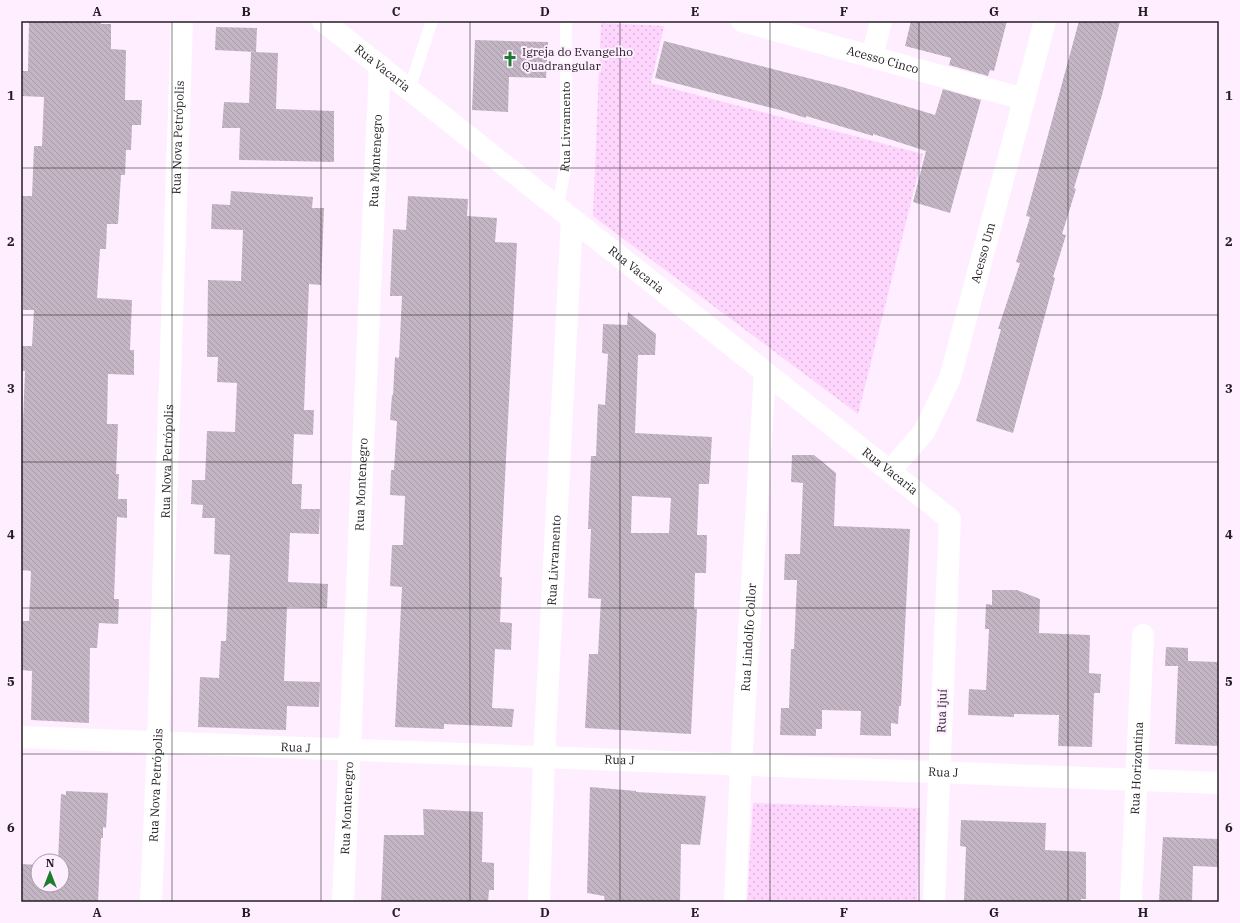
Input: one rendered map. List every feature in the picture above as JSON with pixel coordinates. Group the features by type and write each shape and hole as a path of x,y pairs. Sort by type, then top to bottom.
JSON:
{"street":[{"name":"Rua Nova Petrópolis","path":"151,902 158,742 182,21"},
{"name":"Rua Vacaria","path":"323,21 950,519"},
{"name":"Acesso Cinco","path":"742,21 1024,99"},
{"path":"872,57 881,21"},
{"name":"Acesso Um","path":"890,471 924,432 950,378 1045,21"},
{"name":"Rua Montenegro","path":"343,902 380,66"},
{"name":"Rua Livramento","path":"538,902 565,213"},
{"name":"Rua Lindolfo Collor","path":"736,902 741,765 765,372"},
{"name":"Rua Ijuí","path":"934,902 950,519"},
{"name":"Rua Horizontina","path":"1131,902 1143,635"},
{"name":"Rua J","path":"21,737 1219,784"}],"lane":[{"path":"409,90 432,21"},
{"name":"Rua Livramento","path":"565,213 566,21"}],"shaded area":[{"path":"601,23 664,26 651,83 923,154 858,414 593,216"},
{"path":"753,803 920,808 917,902 747,902"}],"building":[{"path":"29,21 101,21 101,24 111,24 111,49 126,50 125,100 142,100 141,125 132,125 131,150 126,150 125,175 121,175 118,224 107,224 106,249 100,249 97,298 132,300 130,350 134,350 134,375 108,374 107,424 118,424 116,474 119,474 118,499 127,499 127,518 117,517 114,599 119,599 118,624 99,623 97,648 90,648 89,723 31,720 32,671 21,670 21,621 29,621 31,571 21,570 21,470 25,371 21,371 21,346 32,346 34,310 23,310 23,296 21,296 21,196 32,196 34,146 42,146 44,97 21,96 21,71 28,71"},
{"path":"911,21 1007,21 994,71 990,70 988,76 949,65 951,58 905,46"},
{"path":"1079,21 1120,21 1102,95 1062,234 1066,235 1053,277 1055,278 1013,433 976,421 1001,329 998,329 1020,263 1016,262 1030,217 1026,216"},
{"path":"216,27 257,28 256,52 215,50"},
{"name":"Igreja do Evangelho Quadrangular","path":"475,40 548,42 546,78 509,77 508,112 472,110"},
{"path":"664,41 839,86 935,115 943,89 981,100 950,213 913,202 926,151 873,134 873,136 806,116 806,118 655,78"},
{"path":"251,52 278,53 276,109 334,111 334,162 239,160 240,128 222,128 224,102 249,103"},
{"path":"231,191 313,197 312,208 324,208 321,285 309,284 304,410 314,410 313,435 294,434 292,484 302,484 301,509 320,509 319,534 290,533 288,582 328,584 327,608 287,607 284,681 320,682 319,707 287,706 286,730 198,727 200,677 219,678 221,641 226,641 230,555 214,554 215,518 202,518 203,505 191,504 192,480 205,480 207,431 235,432 237,383 217,382 218,357 207,357 208,280 241,281 243,230 211,229 212,204 230,205"},
{"path":"408,196 468,199 467,216 497,218 495,242 517,243 500,577 502,577 500,622 512,623 511,650 495,649 492,708 514,709 512,727 444,724 444,729 395,727 402,587 390,586 392,545 403,545 405,496 390,495 391,470 394,470 397,421 390,420 395,357 399,358 402,296 390,296 393,229 406,230"},
{"path":"628,312 656,334 655,355 638,355 635,433 712,437 709,484 699,484 697,535 707,535 706,573 695,573 694,609 697,609 691,734 585,728 589,654 598,654 601,599 588,598 591,529 588,529 591,456 596,456 598,404 605,405 608,354 602,353 603,324 627,325","holes":["632,496 671,498 669,533 631,533"]},
{"path":"792,455 814,455 836,473 834,526 910,529 901,706 899,706 898,724 891,723 891,736 860,735 861,711 822,710 822,729 816,729 816,736 780,735 781,708 789,708 791,649 794,649 797,580 784,580 785,554 800,554 803,483 791,482"},
{"path":"992,590 1017,590 1040,599 1039,633 1090,635 1089,673 1101,674 1100,693 1094,693 1092,747 1058,746 1059,715 1014,714 1014,717 968,715 969,689 986,690 989,629 985,629 986,604 992,605"},
{"path":"1166,647 1188,648 1188,661 1219,662 1219,746 1175,744 1178,666 1165,666"},
{"path":"590,787 636,792 706,796 700,845 681,844 680,902 605,902 604,896 587,893"},
{"path":"66,791 108,793 106,828 103,827 103,838 101,838 98,902 21,902 21,864 30,865 30,893 70,893 70,853 58,853 61,794 66,795"},
{"path":"423,809 483,812 482,862 494,863 494,890 489,890 488,902 381,902 384,835 424,835"},
{"path":"961,820 1046,823 1045,850 1086,852 1086,899 1081,899 1081,902 964,902 966,847 960,846"},
{"path":"1163,837 1219,839 1219,867 1193,866 1192,902 1159,901"}],"place":[{"name":"Igreja do Evangelho Quadrangular","path":"510,59"}]}
